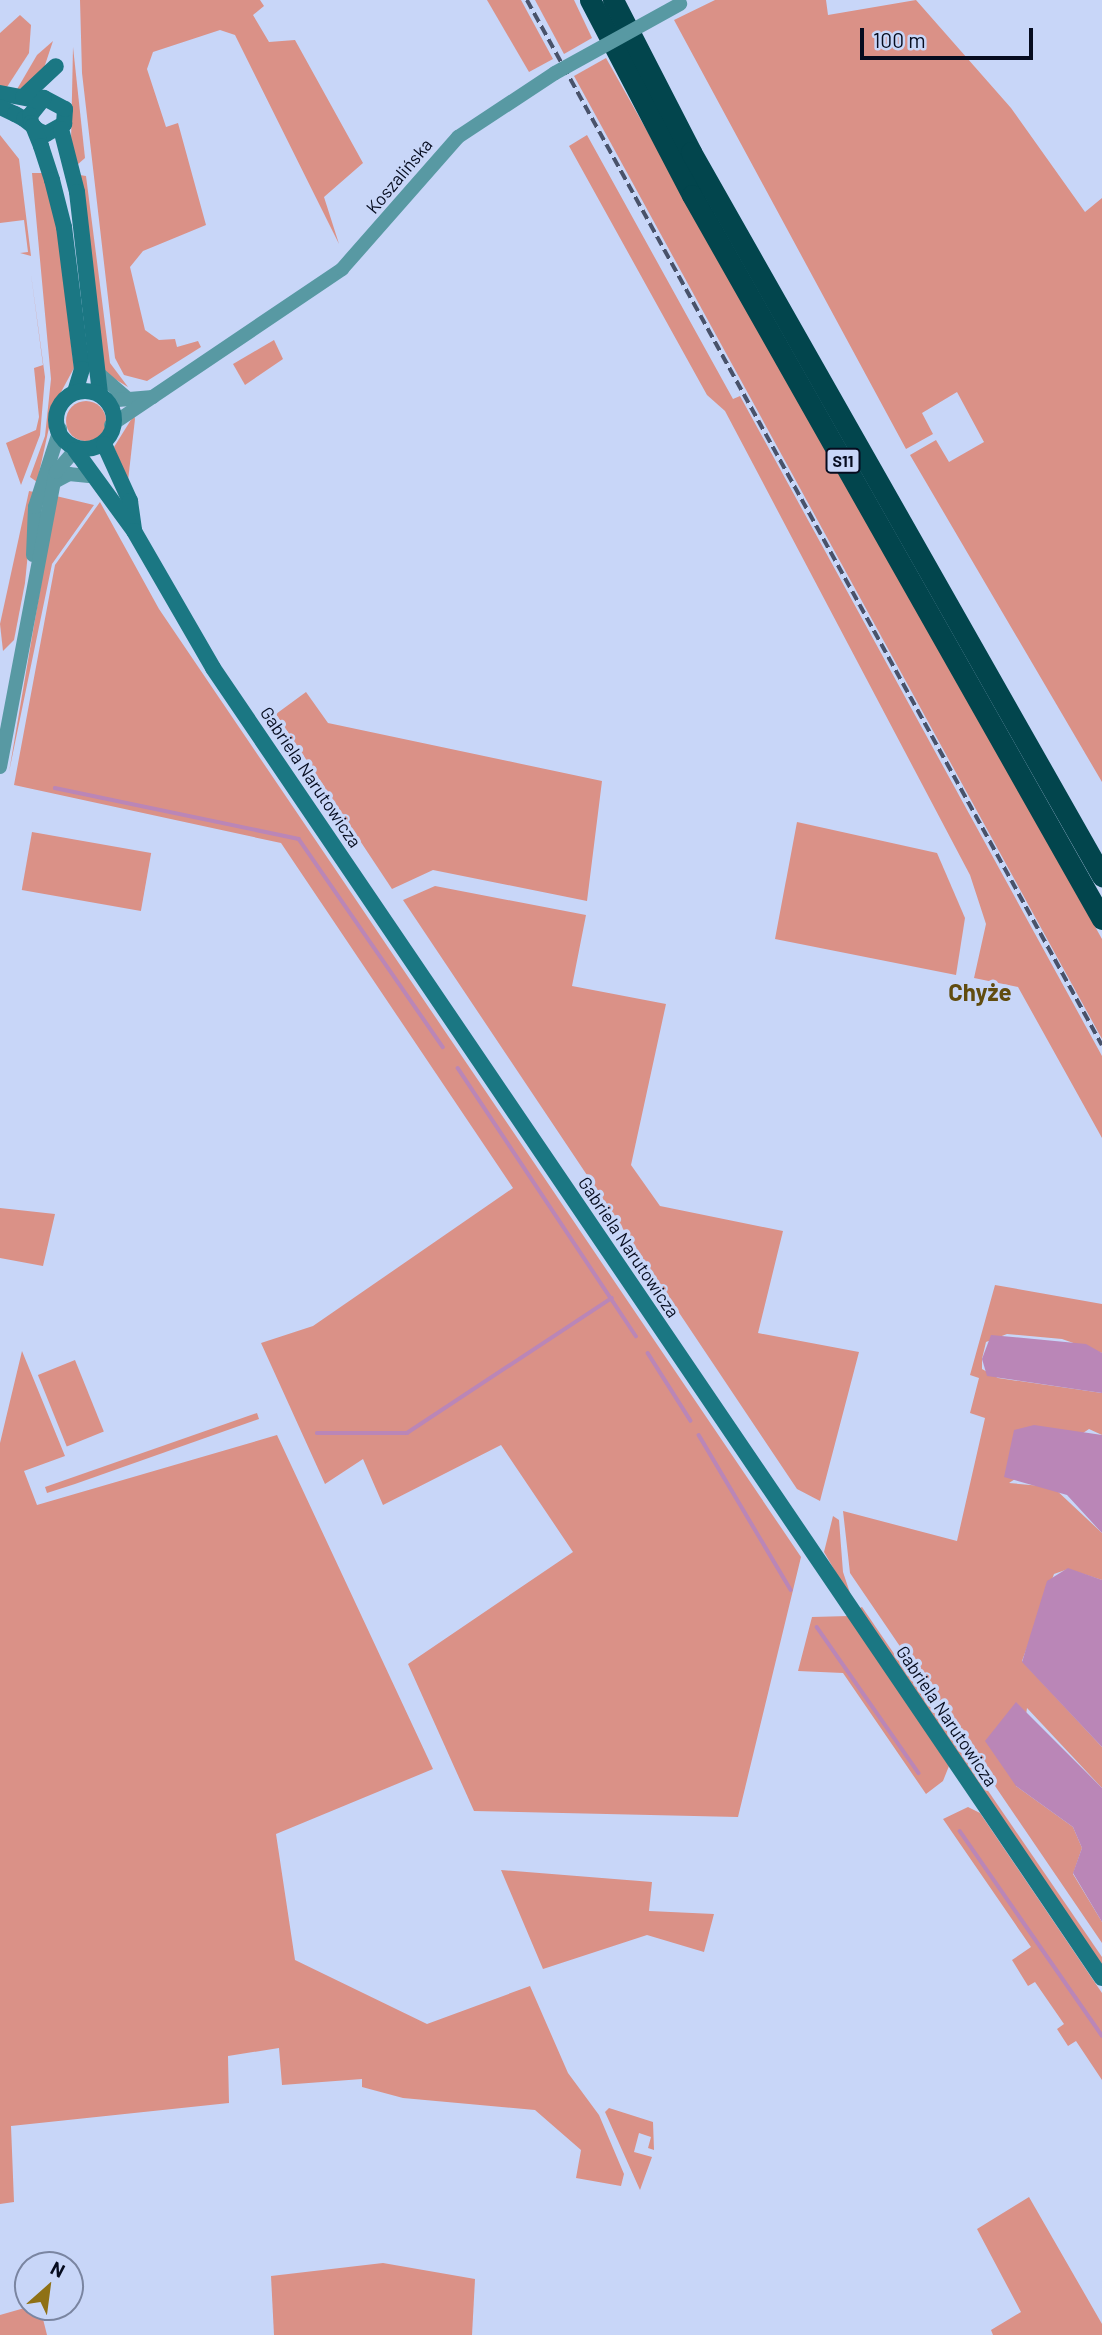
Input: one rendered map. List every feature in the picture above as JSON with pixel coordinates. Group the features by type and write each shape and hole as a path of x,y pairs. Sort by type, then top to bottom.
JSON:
{"highway":[{"name":"S11","path":"590,0 692,195 1102,919"},
{"name":"S11","path":"613,0 691,152 1102,876"}],"main road":[{"path":"0,93 30,99 62,104 61,129 77,192 98,373 111,425 104,444 90,453 75,450 60,429 63,402 76,389 82,369 64,227 30,115 30,99 56,66"},
{"path":"0,107 46,134 61,129"},
{"path":"76,389 103,398"},
{"name":"Gabriela Narutowicza","path":"104,444 130,501 134,531"},
{"name":"Gabriela Narutowicza","path":"75,450 89,476 134,531 213,668 1102,1978"}],"street":[{"name":"Koszalińska","path":"111,425 342,269 458,137 555,73 684,2"},
{"path":"98,373 126,397"},
{"path":"103,398 154,397"},
{"path":"35,564 33,517 60,429"},
{"path":"0,767 35,564 54,482 75,450"},
{"path":"54,482 69,474 89,476"}],"shaded area":[{"path":"80,0 260,0 264,6 253,15 269,42 295,40 363,163 324,197 339,244 235,35 220,30 153,52 147,69 166,127 178,123 206,225 143,251 130,267 145,330 159,340 175,339 177,347 198,341 201,347 147,381 124,375 115,358 82,73"},
{"path":"487,0 521,0 553,59 529,72"},
{"path":"535,0 574,0 592,38 564,54"},
{"path":"715,0 826,0 828,15 916,0 1011,108 1085,212 1102,198 1102,782 910,455 936,440 949,462 984,442 957,392 922,413 933,434 906,449 674,20"},
{"path":"20,15 31,25 29,53 7,87 0,86 0,33"},
{"path":"53,41 41,77 16,91 37,55"},
{"path":"73,47 85,158 77,165 71,142"},
{"path":"606,58 1102,939 1102,1039 574,76"},
{"path":"0,135 19,159 31,256 20,253 28,252 24,220 0,223"},
{"path":"587,135 733,399 740,396 1102,1056 1102,1138 1018,987 974,978 986,924 970,875 725,411 707,395 569,146"},
{"path":"32,173 42,173 56,215 74,368 54,405 37,482 30,477 45,436 51,379"},
{"path":"80,175 86,176 110,363 128,387 105,373"},
{"path":"30,267 45,377 40,435 21,485 6,443 36,430 39,417 34,368 43,365"},
{"path":"274,340 283,359 245,385 233,364"},
{"path":"86,401 100,407 106,421 100,435 86,441 72,435 66,421 72,407"},
{"path":"134,415 135,419 128,481 114,447"},
{"path":"29,491 34,492 25,583 14,640 3,651 0,624"},
{"path":"56,496 94,505 52,564 9,772"},
{"path":"100,502 159,609 801,1557 738,1817 474,1811 408,1664 573,1552 501,1445 383,1505 363,1459 325,1484 261,1343 313,1326 513,1188 281,843 14,785 55,565"},
{"path":"306,692 328,723 602,781 587,901 433,870 392,889 276,714"},
{"path":"797,822 937,853 965,918 956,975 775,939"},
{"path":"32,832 151,853 141,911 22,890"},
{"path":"435,886 586,915 572,986 666,1004 631,1165 660,1206 783,1231 758,1333 859,1352 820,1501 797,1489 403,900"},
{"path":"0,1208 55,1214 43,1266 0,1258"},
{"path":"995,1285 1102,1304 1102,1353 1062,1339 1007,1334 986,1342 982,1369 998,1378 1102,1393 1102,1435 1089,1429 1009,1483 1053,1487 1102,1533 1102,1580 1068,1569 1054,1574 1022,1661 1102,1747 1102,1788 1027,1708 1016,1786 1073,1827 1082,1848 1073,1874 1102,1922 1102,1943 850,1573 843,1511 957,1541 985,1418 970,1413 979,1378 970,1375"},
{"path":"991,1335 1086,1344 1102,1353 1102,1393 987,1376 982,1359"},
{"path":"22,1351 65,1456 24,1471 37,1505 277,1435 433,1769 276,1834 295,1960 427,2024 530,1986 568,2073 599,2115 624,2174 621,2186 576,2178 581,2150 535,2110 403,2098 362,2087 362,2079 282,2085 279,2048 228,2056 229,2103 11,2126 14,2202 0,2204 0,1443"},
{"path":"75,1360 104,1431 67,1446 38,1375"},
{"path":"257,1413 259,1419 47,1493 45,1487"},
{"path":"1034,1425 1102,1435 1102,1533 1067,1495 1004,1477 1014,1430"},
{"path":"833,1516 839,1520 843,1572 853,1602 824,1552"},
{"path":"1068,1568 1102,1580 1102,1747 1022,1662 1047,1581"},
{"path":"862,1607 1102,1957 1102,1968 858,1609"},
{"path":"849,1616 949,1766 943,1781 926,1794 843,1673 798,1671 812,1617"},
{"path":"1016,1702 1102,1788 1102,1922 1073,1873 1082,1848 1073,1827 1016,1786 985,1741"},
{"path":"968,1807 980,1813 1102,1993 1102,2080 1076,2041 1068,2046 1057,2029 1064,2024 1035,1982 1028,1986 1012,1960 1031,1947 943,1819"},
{"path":"501,1870 652,1882 649,1911 714,1914 704,1952 647,1935 543,1969"},
{"path":"609,2108 653,2122 654,2150 648,2148 651,2137 639,2133 634,2152 652,2157 640,2190 605,2112"},
{"path":"1029,2197 1102,2324 1102,2335 993,2335 991,2330 1021,2312 977,2229"},
{"path":"383,2263 475,2279 472,2335 274,2335 271,2276"},
{"path":"14,2311 14,2321 44,2321 47,2335 0,2335 0,2315"}],"waterway":[{"path":"55,788 299,839 443,1047"},
{"path":"458,1068 636,1336"},
{"path":"317,1433 407,1433 612,1298"},
{"path":"648,1353 691,1421"},
{"path":"699,1435 791,1590"},
{"path":"817,1627 919,1773"},
{"path":"960,1831 1102,2035"}],"railway":[{"path":"527,0 1102,1045"}],"district":[{"name":"Chyże","path":"980,992"}]}
